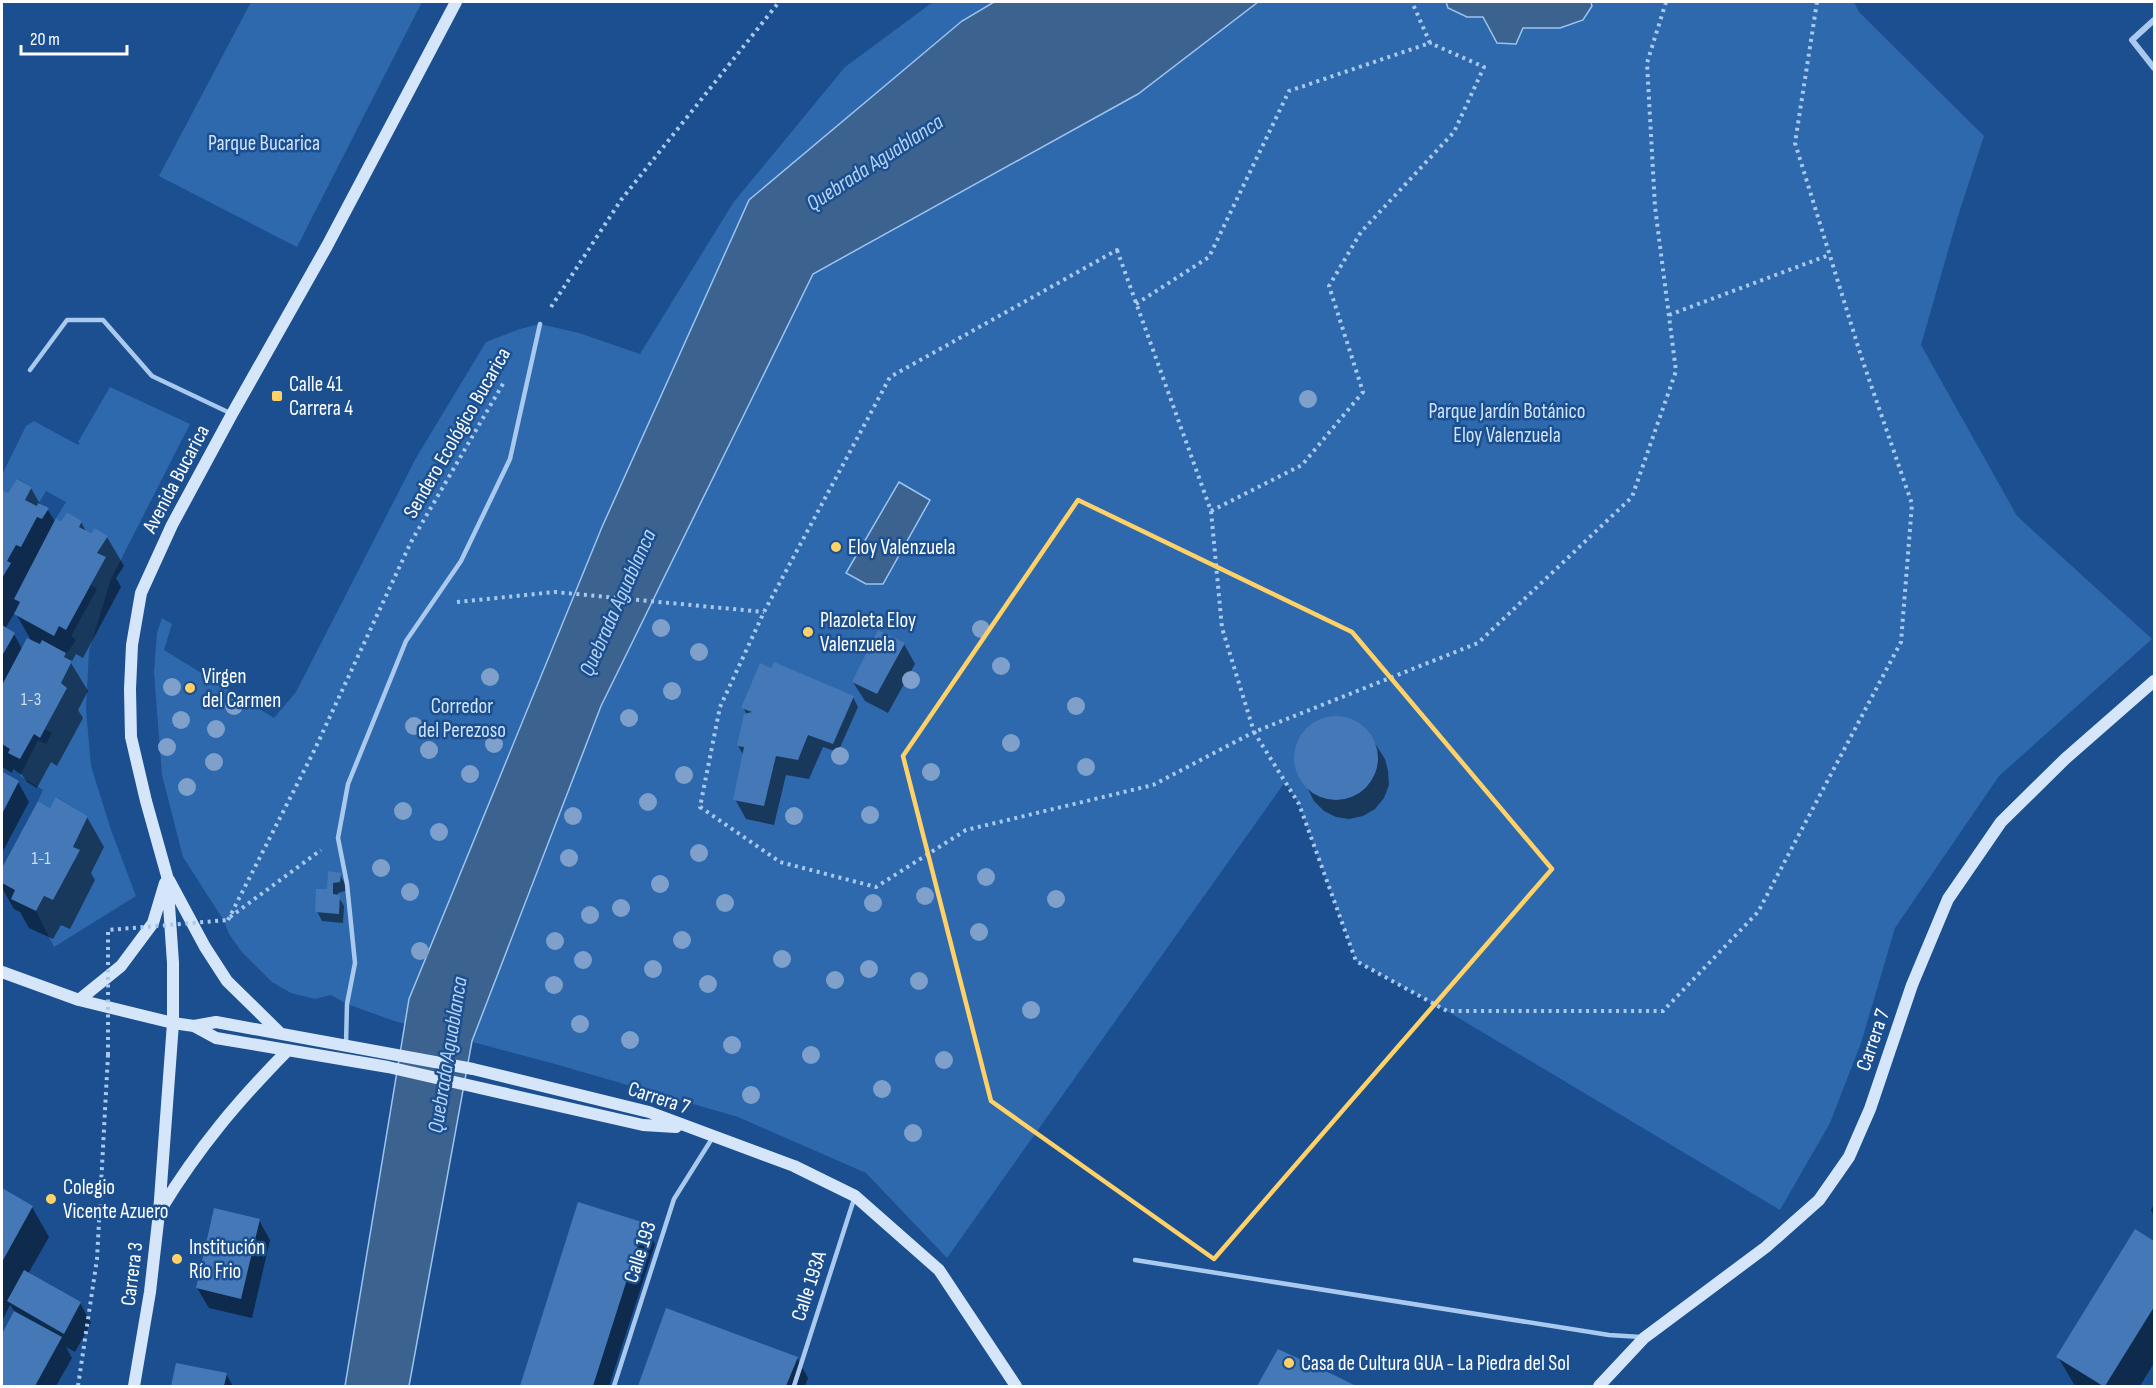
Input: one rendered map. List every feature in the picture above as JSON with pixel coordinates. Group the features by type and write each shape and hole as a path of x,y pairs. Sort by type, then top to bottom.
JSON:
{"main road":[{"name":"Avenida Bucarica","path":"173,1023 173,963 167,876 131,737 132,645 141,593 172,525 327,246 456,2"},
{"name":"Carrera 7","path":"1599,1386 1644,1338 1766,1248 1819,1200 1849,1157 1870,1109 1912,985 1948,899 2001,822 2065,759 2154,681"},
{"path":"79,999 121,966 153,923 167,876"},
{"path":"167,876 205,947 227,981 280,1033"},
{"name":"Carrera 7","path":"2,972 79,999 173,1023 194,1026 216,1022 346,1044 473,1069 649,1112 686,1128 794,1166 855,1197 939,1270 1016,1386"},
{"name":"Carrera 3","path":"134,1386 150,1292 159,1213 173,1023"},
{"name":"Carrera 7","path":"194,1026 216,1038 388,1067 643,1125 686,1128"},
{"path":"159,1213 206,1141 233,1108 288,1050"}],"street":[{"path":"2154,20 2132,40 2154,68"}],"lane":[{"path":"30,370 67,320 103,320 152,376 232,414"},
{"path":"346,1044 347,1004 355,963 347,884 338,838 348,784 406,640 461,561 510,459 540,324"},
{"name":"Calle 193","path":"614,1386 674,1199 713,1136"},
{"name":"Calle 193A","path":"794,1386 855,1197"},
{"path":"1135,1260 1609,1335 1644,1338"}],"path":[{"path":"540,324 621,200 779,2"},
{"path":"1211,511 1302,465 1363,392 1329,286 1361,232 1454,132 1484,68 1430,43 1412,2"},
{"path":"1666,2 1647,63 1655,207 1676,371 1632,497 1478,643 1254,732 1153,785 966,830 876,887 780,862 700,807 720,707 764,612 890,377 1116,250 1211,511 1222,628 1254,732 1299,804 1356,961 1447,1011 1663,1011 1758,912 1901,642 1912,504 1861,356 1795,143 1817,2"},
{"path":"1136,304 1209,257 1289,91 1430,43"},
{"path":"1669,315 1829,255"},
{"name":"Sendero Ecológico Bucarica","path":"228,920 314,751 411,542 506,379"},
{"path":"431,605 555,592 764,612"},
{"path":"78,1386 97,1259 108,1055 108,930 228,920 338,838"}],"highlighted area":[{"path":"1078,500 1352,632 1552,869 1214,1259 991,1101 903,756"}],"green space":[{"name":"Parque Bucarica","path":"251,2 422,2 297,247 159,176"},
{"name":"Parque Jardín Botánico Eloy Valenzuela","path":"933,2 1854,2 1859,12 1984,136 1958,216 1921,345 2017,516 2152,639 1999,776 1895,928 1861,1043 1830,1123 1780,1210 1447,1011 1356,961 1299,804 1285,782 947,1258 866,1173 738,1117 555,1064 394,1021 347,1004 331,995 315,999 291,993 272,982 241,951 229,934 224,921 183,857 162,775 154,672 157,633 162,618 172,624 164,650 274,718 296,692 416,458 486,342 540,324 579,333 640,354 733,203 845,67"},
{"path":"110,387 190,424 111,579 89,651 86,709 91,766 111,830 136,896 54,947 36,911 44,896 53,900 79,850 73,847 88,816 57,797 50,808 38,801 43,790 20,776 38,740 46,744 52,733 45,729 67,688 61,683 72,661 64,657 76,640 71,636 97,589 91,585 105,557 97,553 108,536 95,528 91,533 79,527 82,521 67,512 61,521 56,518 66,502 46,491 37,506 25,500 32,487 18,479 8,493 2,490 2,475 26,426 34,421 78,445"}],"water":[{"name":"Quebrada Aguablanca","path":"994,2 1258,2 1138,94 813,274 601,706 472,1041 409,1386 345,1386 409,999 602,527 749,200 962,21"},
{"path":"1446,2 1591,2 1592,6 1583,20 1560,28 1523,28 1516,44 1497,43 1483,17 1467,17 1448,8"},
{"path":"899,482 930,500 883,584 866,584 846,573"}],"building":[{"path":"17,479 32,487 25,500 37,506 38,503 49,508 42,519 37,517 21,547 16,545 7,561 11,563 2,578 2,490 8,493"},
{"path":"67,512 82,521 79,527 91,533 95,528 108,536 97,553 106,557 66,630 59,626 54,636 14,614 20,602 14,599 56,518 61,521"},
{"path":"2,625 15,633 2,656"},
{"path":"878,630 905,643 877,694 852,682"},
{"path":"27,638 40,644 42,640 66,653 64,657 72,661 61,683 67,688 40,738 34,734 20,759 8,753 10,749 2,744 2,685"},
{"path":"774,662 854,696 833,744 808,735 798,760 776,756 764,806 733,800 744,747 737,746 744,714 752,712 741,708 760,663 771,668"},
{"path":"1336,716 1352,719 1366,728 1375,742 1378,758 1375,774 1366,788 1352,797 1336,800 1320,797 1306,788 1297,774 1294,758 1297,742 1306,728 1320,719"},
{"path":"3,772 19,781 2,814 2,775"},
{"path":"56,797 88,816 73,847 80,850 53,900 44,896 36,911 11,899 15,890 2,883 2,868 38,801 50,808"},
{"path":"328,871 341,873 340,882 333,883 333,894 340,895 339,914 315,912 316,889 327,889"},
{"path":"2,1188 33,1206 2,1262"},
{"path":"578,1202 645,1223 593,1386 520,1386"},
{"path":"214,1208 260,1219 241,1299 196,1288"},
{"path":"2135,1229 2154,1241 2154,1307 2103,1386 2056,1357"},
{"path":"24,1270 81,1302 64,1334 7,1301"},
{"path":"666,1308 798,1357 786,1386 638,1386"},
{"path":"14,1311 62,1337 35,1386 2,1386 2,1334"},
{"name":"Casa de Cultura GUA - La Piedra del Sol","path":"1278,1349 1336,1376 1356,1386 1257,1386"},
{"path":"176,1363 227,1373 224,1386 171,1386"}],"place":[{"name":"Calle 41 Carrera 4","path":"277,396"},
{"name":"Eloy Valenzuela","path":"836,547"},
{"name":"Plazoleta Eloy Valenzuela","path":"808,632"},
{"name":"Virgen del Carmen","path":"190,688"},
{"name":"Colegio Vicente Azuero","path":"51,1199"},
{"name":"Institución Río Frio","path":"177,1259"},
{"name":"Casa de Cultura GUA - La Piedra del Sol","path":"1289,1363"}],"park label":[{"name":"Corredor del Perezoso","path":"462,718"}]}
